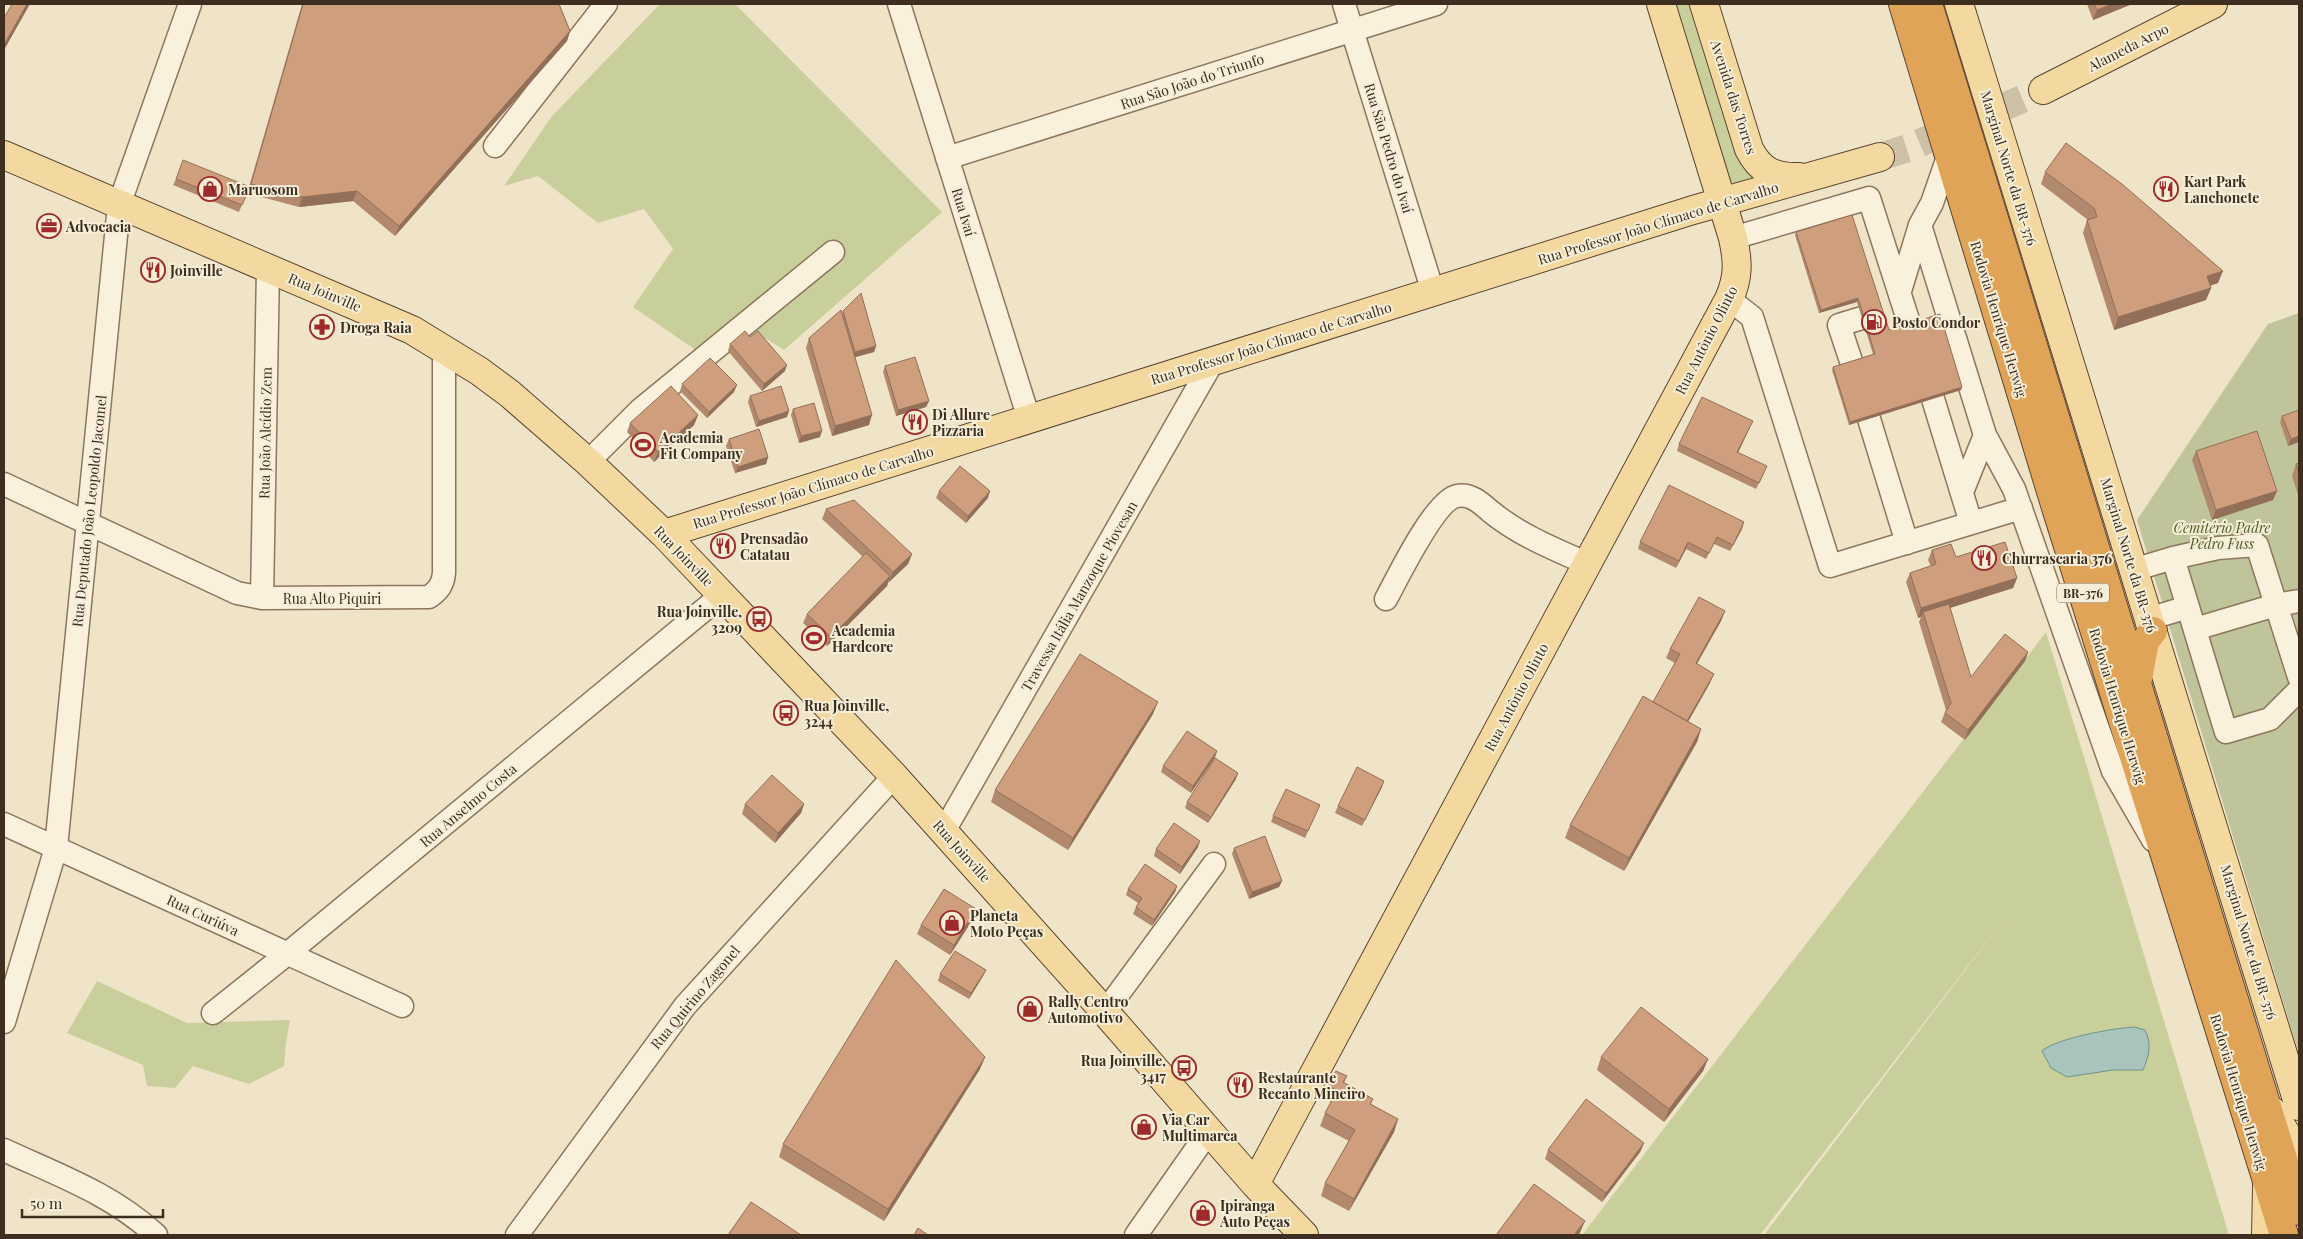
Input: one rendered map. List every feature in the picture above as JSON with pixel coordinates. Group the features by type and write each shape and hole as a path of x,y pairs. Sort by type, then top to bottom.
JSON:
{"highway":[{"name":"Rodovia Henrique Herwig","path":"1903,4 2056,507 2284,1235"},
{"name":"Rodovia Henrique Herwig","path":"1928,4 2299,1211"},
{"path":"2137,685 2145,642 2151,625"}],"main road":[{"path":"1661,4 1722,202"},
{"name":"Avenida das Torres","path":"1704,4 1749,149 1756,162 1764,170 1778,176 1811,177"},
{"name":"Marginal Norte da BR-376","path":"1959,4 2299,1106"},
{"name":"Alameda Arpo","path":"2042,90 2213,4"},
{"name":"Rua Joinville","path":"4,155 376,313 444,348 510,394 588,462 664,534 894,776 1256,1184 1304,1235"},
{"name":"Rua Professor João Clímaco de Carvalho","path":"664,534 1722,202 1880,157"},
{"name":"Rua Antônio Olinto","path":"1256,1184 1730,300 1736,285 1738,270 1733,238 1722,202"},
{"name":"BR-376","path":"2264,1099 2299,1154"},
{"name":"BR-376","path":"2266,1235 2267,1181"}],"street":[{"name":"Rua Deputado João Leopoldo Jacomel","path":"4,1022 56,848 119,205 190,4"},
{"path":"495,146 606,4"},
{"name":"Rua Ivaí","path":"899,4 1029,419"},
{"name":"Rua São Pedro do Ivaí","path":"1344,4 1433,292"},
{"name":"Rua São João do Triunfo","path":"947,158 1436,4"},
{"path":"1852,364 1839,324 1871,315 1902,298 1920,225 1932,203 1950,154"},
{"path":"1733,238 1869,198 1910,326"},
{"path":"1920,225 1985,435 2004,468 2021,508 2113,771 2169,868"},
{"path":"588,462 640,410 833,252"},
{"name":"Rua João Alcídio Zem","path":"262,598 268,268"},
{"path":"1730,300 1752,317 1830,566 2021,508"},
{"name":"Rua Alto Piquiri","path":"4,484 224,589 262,598 429,597 443,583 444,348"},
{"name":"Travessa Itália Manzoque Piovesan","path":"944,831 1213,362"},
{"path":"1933,399 1971,523"},
{"path":"1869,419 1907,543"},
{"path":"1962,492 1985,435"},
{"path":"1386,599 1435,515 1446,500 1456,496 1466,495 1477,500 1502,521 1523,534 1588,564"},
{"path":"2133,570 2180,556 2218,548 2257,545 2299,678"},
{"path":"2180,556 2188,607 2226,732 2270,719 2299,690"},
{"name":"Rua Anselmo Costa","path":"213,1013 722,596"},
{"path":"2195,629 2276,605 2299,601"},
{"path":"2151,625 2188,607"},
{"name":"Rua Quirino Zagonel","path":"517,1235 685,1006 894,776"},
{"name":"Rua Curiúva","path":"4,824 402,1006"},
{"path":"1105,1012 1214,864"},
{"path":"1136,1235 1209,1131"},
{"path":"4,1150 120,1205 156,1235"}],"green space":[{"path":"660,4 735,4 942,212 784,350 741,323 703,355 633,307 673,249 644,209 598,223 538,176 504,186 552,116"},
{"path":"1670,4 1692,4 1766,184 1737,185 1730,181"},
{"name":"Cemitério Padre Pedro Fuss","path":"2299,313 2299,1054 2137,520 2268,324"},
{"path":"2046,632 2229,1235 1764,1235 2011,910 1760,1235 1582,1235"},
{"path":"97,981 187,1023 290,1020 284,1066 249,1084 193,1066 175,1088 147,1086 143,1065 67,1033"}],"water":[{"path":"2135,1027 2145,1030 2149,1045 2143,1070 2113,1070 2067,1077 2051,1068 2042,1051 2049,1046 2072,1038 2114,1029"}],"building":[{"path":"12,4 27,4 4,45 4,18"},
{"path":"303,4 559,4 570,31 399,226 357,191 302,197 251,184"},
{"path":"2094,4 2112,4 2097,10"},
{"path":"2066,143 2122,184 2223,271 2207,276 2211,288 2118,317 2087,220 2097,217 2094,208 2045,172"},
{"name":"Maruosom","path":"183,160 250,187 242,205 176,179"},
{"name":"Posto Condor","path":"1852,215 1889,330 1940,314 1962,387 1850,422 1833,367 1875,354 1858,298 1821,310 1796,232"},
{"path":"861,293 876,346 855,352 843,311"},
{"path":"841,310 872,415 835,426 809,338"},
{"path":"745,331 750,337 758,331 787,365 764,384 730,344"},
{"path":"915,357 929,401 898,410 885,366"},
{"path":"710,358 737,385 709,412 682,384"},
{"path":"671,386 698,415 658,452 630,423"},
{"path":"781,386 789,411 759,421 750,396"},
{"path":"1702,397 1753,421 1737,452 1767,466 1759,483 1679,444"},
{"path":"814,403 822,431 801,436 793,409"},
{"path":"2299,410 2299,436 2291,439 2282,416"},
{"path":"759,429 768,457 738,467 729,439"},
{"path":"2257,431 2277,491 2216,510 2196,451"},
{"path":"960,466 990,491 968,516 939,491"},
{"path":"1669,485 1744,522 1733,545 1717,537 1709,553 1688,542 1679,561 1640,542"},
{"path":"854,500 912,554 893,572 826,509"},
{"path":"2005,542 2017,578 1921,608 1910,573 1936,564 1932,550 1951,544 1956,557"},
{"path":"866,553 890,576 831,637 807,614"},
{"path":"1699,597 1725,611 1696,663 1714,674 1687,721 1653,702 1680,654 1670,649"},
{"path":"1949,604 1971,677 2005,634 2028,652 1968,730 1945,713 1951,703 1923,612"},
{"path":"1080,654 1158,702 1073,838 995,790"},
{"path":"1643,696 1701,729 1629,858 1570,825"},
{"path":"1187,731 1217,751 1193,786 1163,766"},
{"path":"1215,758 1238,773 1211,817 1187,802"},
{"path":"1357,767 1384,781 1365,820 1338,806"},
{"path":"772,775 804,804 778,833 745,804"},
{"path":"1286,789 1320,805 1308,831 1273,816"},
{"path":"1174,823 1200,841 1182,867 1156,849"},
{"path":"1265,836 1282,881 1252,892 1234,848"},
{"path":"1145,864 1177,886 1154,920 1136,907 1142,898 1128,889"},
{"path":"944,889 976,909 954,945 921,925"},
{"path":"955,951 986,970 971,993 940,974"},
{"path":"896,960 985,1057 888,1209 783,1144"},
{"path":"1641,1007 1708,1059 1669,1109 1601,1057"},
{"path":"1336,1071 1347,1076 1343,1082 1373,1099 1370,1104 1398,1119 1354,1199 1325,1183 1355,1130 1325,1113 1337,1091 1328,1085"},
{"path":"1586,1099 1644,1143 1606,1193 1548,1150"},
{"path":"1534,1184 1585,1221 1574,1235 1496,1235"},
{"path":"751,1202 801,1235 728,1235"},
{"path":"918,1228 928,1235 914,1235"}],"tunnel":[{"path":"1880,157 1908,148 2043,90"}],"place":[{"name":"Maruosom","path":"210,189"},
{"name":"Kart Park Lanchonete","path":"2166,189"},
{"name":"Advocacia","path":"49,226"},
{"name":"Joinville","path":"153,270"},
{"name":"Posto Condor","path":"1874,322"},
{"name":"Droga Raia","path":"322,327"},
{"name":"Di Allure Pizzaria","path":"915,422"},
{"name":"Academia Fit Company","path":"643,445"},
{"name":"Prensadão Catatau","path":"723,546"},
{"name":"Churrascaria 376","path":"1984,558"},
{"name":"Rua Joinville, 3209","path":"759,619"},
{"name":"Academia Hardcore","path":"814,638"},
{"name":"Rua Joinville, 3244","path":"786,713"},
{"name":"Planeta Moto Peças","path":"952,923"},
{"name":"Rally Centro Automotivo","path":"1030,1009"},
{"name":"Rua Joinville, 3417","path":"1184,1068"},
{"name":"Restaurante Recanto Mineiro","path":"1240,1085"},
{"name":"Via Car Multimarca","path":"1144,1127"},
{"name":"Ipiranga Auto Peças","path":"1203,1213"}]}
